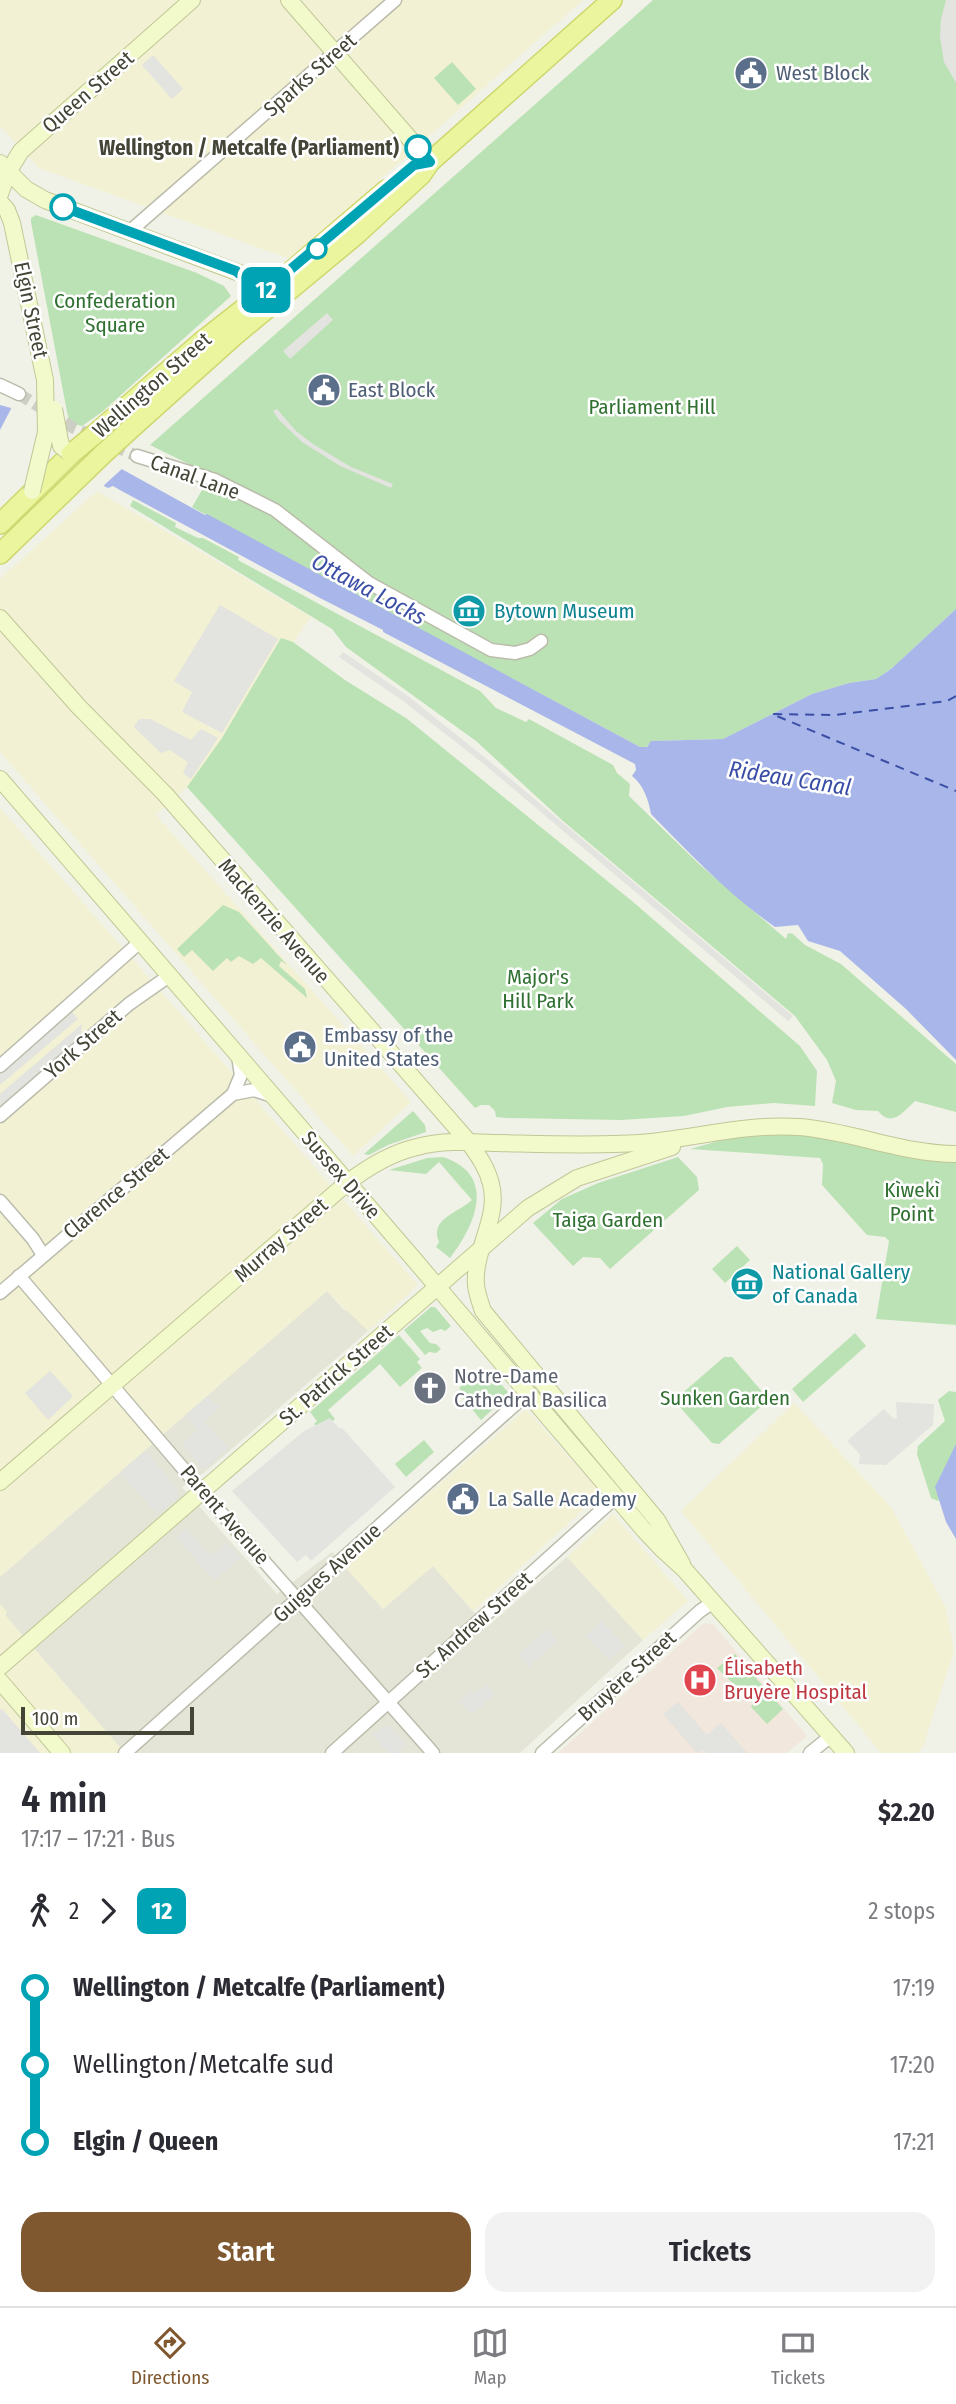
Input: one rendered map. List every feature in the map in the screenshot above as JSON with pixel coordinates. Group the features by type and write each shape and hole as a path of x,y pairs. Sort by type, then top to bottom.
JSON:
{"main road":[{"name":"Queen Street","path":"0,194 4,167 192,0"},
{"path":"289,0 430,162"},
{"name":"Wellington Street","path":"0,554 136,424 234,336 357,234 421,175 430,162 612,0"},
{"name":"Wellington Street","path":"0,524 71,454 200,343 414,165 430,162"},
{"path":"4,167 26,188 45,200 242,274 259,296 258,306 234,336"},
{"name":"Elgin Street","path":"0,202 12,222 61,446 71,454"},
{"name":"Elgin Street","path":"32,491 46,432 45,380"},
{"path":"71,454 92,466"},
{"name":"Mackenzie Avenue","path":"0,618 79,707 165,794 468,1141 483,1164 492,1185 492,1210 481,1248"},
{"name":"Sussex Drive","path":"2,784 616,1497 662,1549 684,1569 846,1753"},
{"path":"705,1136 752,1128 795,1127 898,1149 956,1154"},
{"name":"Murray Street","path":"0,1482 347,1183 377,1163 403,1151 436,1143 625,1143 705,1136"},
{"name":"St. Patrick Street","path":"0,1667 528,1208 561,1186 593,1172 705,1136"},
{"name":"Sussex Drive","path":"481,1248 476,1286 483,1311 657,1520 671,1541 684,1569"},
{"path":"0,1681 62,1753"}],"street":[{"name":"Sparks Street","path":"129,232 395,0"},
{"path":"0,385 19,394"},
{"name":"Canal Lane","path":"137,456 215,480 275,510 369,583 491,650 515,653 530,649 541,641"},
{"name":"York Street","path":"0,1066 140,942"},
{"name":"York Street","path":"0,1116 130,1004 169,976"},
{"path":"233,1094 241,1076 238,1056"},
{"path":"233,1094 254,1090 272,1096"},
{"name":"Clarence Street","path":"0,1293 233,1094"},
{"path":"0,1201 33,1239 43,1255"},
{"name":"Parent Avenue","path":"19,1276 433,1753"},
{"name":"Guigues Avenue","path":"125,1753 528,1392"},
{"name":"St. Andrew Street","path":"332,1753 616,1497"},
{"name":"Bruyère Street","path":"542,1753 713,1602"},
{"path":"810,1753 831,1736"}],"shaded area":[{"path":"0,0 583,0 290,259 39,168 0,126"},
{"path":"946,0 956,0 956,83 944,62 940,37"},
{"path":"153,55 183,89 172,99 142,65"},
{"path":"327,313 333,320 290,359 283,351"},
{"path":"277,409 296,431 313,444 351,467 393,484 391,488 340,466 302,442 279,420 273,411"},
{"path":"97,491 311,617 293,642 280,639 222,738 187,787 156,815 411,1102 353,1156 0,752 0,579"},
{"path":"220,605 278,639 222,733 182,712 192,692 174,681"},
{"path":"343,652 408,696 488,760 793,1016 788,1021 484,764 403,701 339,657"},
{"path":"139,719 150,719 191,740 201,729 218,738 191,779 183,773 188,762 170,750 161,753 134,727"},
{"path":"0,808 418,1285 368,1331 327,1291 0,1577"},
{"path":"70,1010 78,1019 0,1085 0,1072"},
{"path":"82,1024 81,1038 0,1108 0,1094"},
{"path":"327,1291 368,1331 205,1472 182,1487 277,1594 332,1552 383,1609 433,1566 487,1627 567,1557 643,1640 520,1753 125,1753 5,1615 7,1612 0,1604 0,1577"},
{"path":"50,1371 73,1396 48,1420 25,1393"},
{"path":"208,1396 219,1407 205,1422 229,1448 204,1469 182,1444 197,1430 185,1416"},
{"path":"896,1402 934,1404 933,1425 886,1465 859,1464 860,1454 847,1441 884,1409 894,1419 897,1418"},
{"path":"794,1403 891,1507 946,1608 954,1651 923,1747 917,1753 881,1753 681,1511"},
{"path":"526,1409 599,1491 595,1499 473,1611 433,1566 383,1609 345,1567"},
{"path":"330,1418 395,1487 311,1561 306,1555 297,1562 232,1491 304,1431"},
{"path":"146,1451 178,1490 178,1498 157,1514 120,1473"},
{"path":"613,1514 688,1601 643,1640 567,1557"},
{"path":"186,1528 211,1556 227,1543 241,1558 214,1581 176,1537"},
{"path":"0,1604 7,1612 5,1615 125,1753 0,1753"},
{"path":"602,1621 625,1646 610,1660 585,1636"},
{"name":"Élisabeth Bruyère Hospital","path":"704,1623 713,1624 807,1736 787,1753 558,1753"},
{"path":"548,1629 558,1641 529,1667 518,1654"},
{"path":"486,1684 495,1694 472,1715 459,1701 471,1690 474,1694"},
{"path":"678,1702 707,1735 721,1723 747,1753 707,1753 704,1750 697,1753 663,1714"},
{"path":"2,1709 40,1753 0,1753"},
{"path":"386,1725 407,1745 398,1753 388,1753 372,1735"}],"green space":[{"name":"Parliament Hill","path":"653,0 956,0 956,609 891,669 876,679 849,683 812,694 723,739 652,741 646,747 640,747 192,507 211,475 150,445"},
{"path":"452,62 476,89 458,105 434,78"},
{"name":"Confederation Square","path":"36,215 197,273 224,286 231,296 102,412 82,426 70,423 67,412 31,222 31,218"},
{"path":"133,500 176,523 175,527 239,557 238,560 480,691 496,708 526,722 529,719 613,765 617,773 630,784 629,796 699,864 786,939 788,933 793,934 805,945 841,964 956,1064 956,1112 915,1101 902,1113 888,1118 878,1111 856,1110 832,1103 836,1081 827,1060 795,1016 563,821 476,741 346,647 332,629 130,506"},
{"name":"Major's Hill Park","path":"281,638 293,642 345,680 406,718 632,901 800,1046 817,1071 815,1106 774,1103 727,1107 684,1116 621,1120 507,1118 496,1117 495,1111 489,1105 475,1108 187,787 222,738"},
{"path":"223,905 239,912 287,965 281,961 279,966 305,989 307,998 261,958 253,964 239,956 231,962 227,958 213,971 192,950 184,957 177,949"},
{"path":"413,1111 425,1125 426,1132 388,1145 369,1155 364,1154"},
{"name":"Kìwekì Point","path":"779,1133 812,1135 915,1158 956,1160 956,1325 876,1319 889,1241 885,1237 867,1235 822,1185 823,1164 820,1158 690,1149 736,1136"},
{"path":"443,1157 460,1165 471,1176 476,1188 477,1202 467,1231 450,1258 436,1247 439,1242 438,1228 447,1217 472,1200 439,1162 426,1174 389,1170 427,1158"},
{"name":"Taiga Garden","path":"678,1157 697,1177 699,1190 610,1269 600,1258 583,1257 573,1266 533,1223 562,1199 598,1183"},
{"path":"737,1246 750,1260 725,1283 712,1269"},
{"path":"431,1307 435,1307 451,1326 445,1331 441,1329 433,1332 427,1328 420,1331 430,1343 441,1349 425,1355 404,1330"},
{"path":"855,1333 866,1346 803,1402 792,1389"},
{"path":"399,1335 420,1359 417,1362 422,1368 400,1387 380,1364 328,1410 335,1419 321,1431 314,1424 317,1421 310,1412"},
{"name":"Sunken Garden","path":"724,1357 732,1357 766,1396 765,1403 719,1444 712,1443 678,1405 679,1396"},
{"path":"479,1370 489,1371 508,1392 481,1420 461,1396 464,1394 459,1388"},
{"path":"949,1391 956,1392 956,1456 942,1497 938,1501 931,1498 917,1454 918,1446 945,1421 938,1400"},
{"path":"424,1440 434,1452 406,1477 395,1464"},
{"path":"735,1654 783,1709 767,1724 751,1707 753,1703 717,1668"}],"water":[{"name":"Rideau Canal","path":"0,405 11,408 205,515 640,747 647,747 651,741 723,739 812,694 849,683 876,679 891,669 956,609 956,1060 906,1009 840,951 808,941 798,925 775,927 710,874 651,814 645,793 632,776 636,770 635,764 113,486 108,488 0,434"},
{"path":"956,1444 956,1539 946,1522 935,1487"}],"pier":[{"path":"13,405 124,467 101,488 0,438 0,430"}],"ferry route":[{"path":"956,696 947,701 835,715 772,714 956,791"}],"tunnel":[{"path":"19,394 72,427 137,456"}],"bus line":[{"name":"12","path":"63,207 236,271 257,289 259,296 414,165 430,162 418,148"}],"place":[{"name":"West Block","path":"751,73"},
{"name":"Wellington / Metcalfe (Parliament)","path":"418,148"},
{"name":"East Block","path":"324,390"},
{"name":"Bytown Museum","path":"469,611"},
{"name":"Embassy of the United States","path":"300,1047"},
{"name":"National Gallery of Canada","path":"747,1284"},
{"name":"Notre-Dame Cathedral Basilica","path":"430,1388"},
{"name":"La Salle Academy","path":"463,1499"},
{"name":"Élisabeth Bruyère Hospital","path":"700,1680"}],"water label":[{"name":"Ottawa Locks","path":"369,589"}]}
